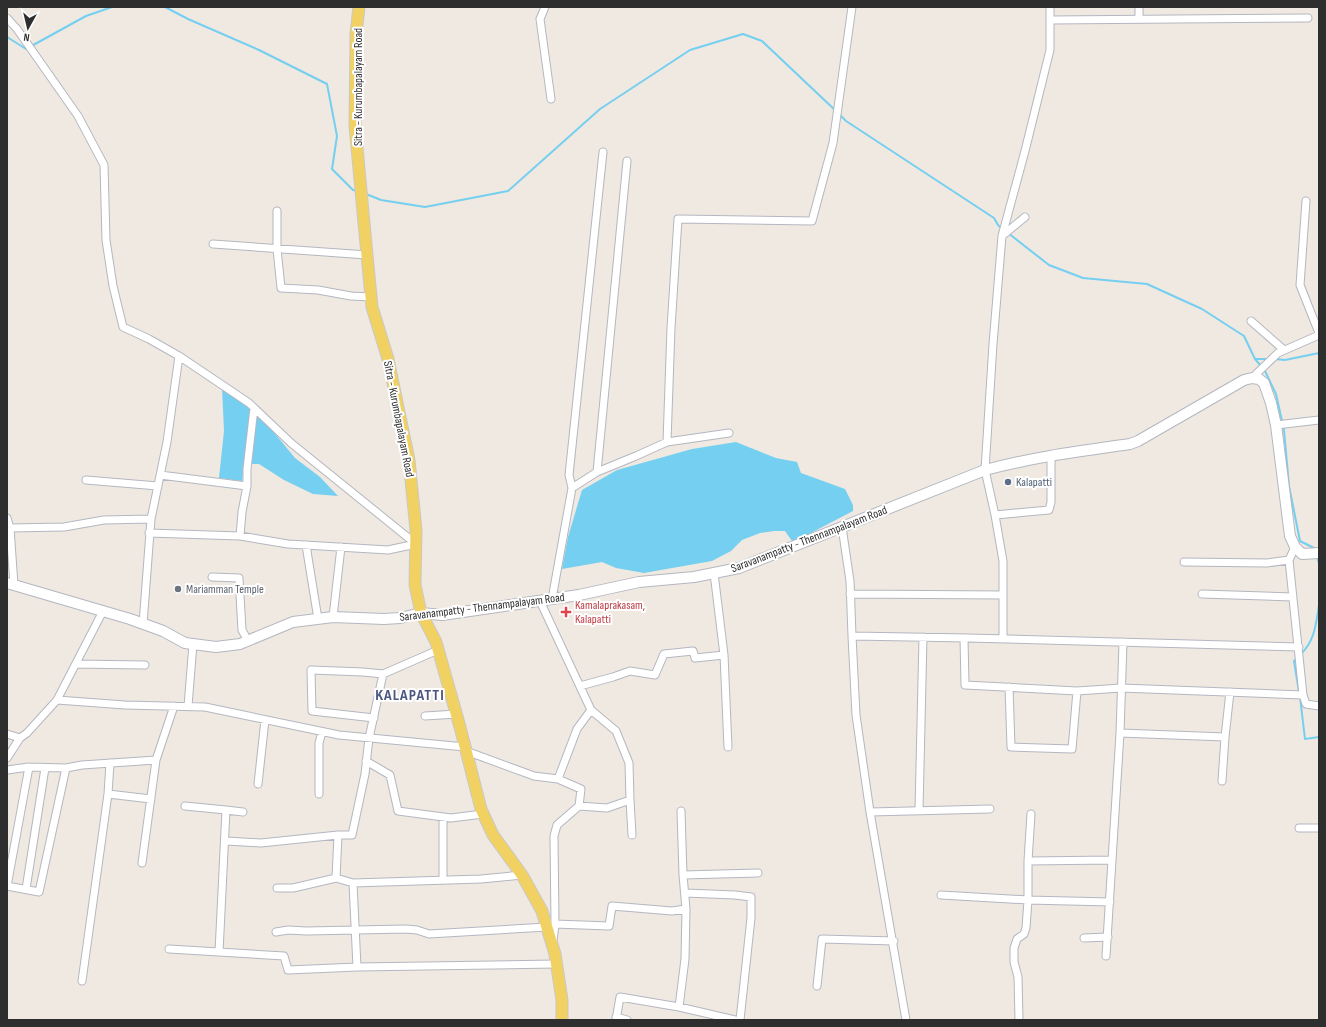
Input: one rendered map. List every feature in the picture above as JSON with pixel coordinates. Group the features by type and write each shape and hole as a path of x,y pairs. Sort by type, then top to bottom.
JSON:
{"main road":[{"name":"Sitra - Kurumbapalayam Road","path":"359,7 356,34 355,126 362,208 372,307 388,359 409,460 416,530 415,585 422,613 436,642 457,714 483,814 493,834 522,875 551,926 553,948 562,1000 562,1020"},
{"name":"Saravanampatty - Thennampalayam Road","path":"10,584 143,624 163,631 185,643 216,647 240,644 293,622 333,618 384,620 422,613 442,615 552,599 640,582 694,577 739,568 985,470 1008,463 1051,455 1130,444 1138,441 1255,375"},
{"path":"1255,375 1264,383 1280,425 1290,536 1302,554 1316,554"}],"street":[{"path":"547,7 540,19 551,99"},
{"path":"667,442 671,328 678,220 812,220 833,143 852,7"},
{"path":"1003,639 1003,561 996,515 985,470 993,344 1002,236 1050,50 1050,7"},
{"path":"1139,7 1139,19"},
{"path":"7,18 17,29 78,116 104,165 106,240 113,286 123,327 180,356 249,403 291,443 416,544"},
{"path":"1050,20 1308,18"},
{"path":"552,599 572,488 569,475 603,152"},
{"path":"596,472 627,161"},
{"path":"1255,375 1281,351 1319,334 1300,285 1306,201"},
{"path":"277,212 277,249 281,288 318,290 351,296 371,297"},
{"path":"1002,236 1025,217"},
{"path":"213,244 367,255"},
{"path":"1251,321 1281,351"},
{"path":"143,624 149,533 167,442 180,356"},
{"path":"240,536 242,512 247,486 247,469 254,408"},
{"path":"1280,425 1319,420"},
{"path":"572,488 596,472 667,442 728,433"},
{"path":"996,515 1049,510 1052,502 1051,455"},
{"path":"160,475 247,486"},
{"path":"86,480 158,486"},
{"path":"7,518 10,528 10,584"},
{"path":"10,528 64,526 104,520 151,519"},
{"path":"842,527 850,581 856,715 870,812 894,941 906,1020"},
{"path":"149,533 240,536 288,544 388,550 416,544"},
{"path":"306,545 318,619"},
{"path":"333,618 341,547"},
{"path":"1296,547 1289,560 1299,653 1301,695 1306,704 1319,706"},
{"path":"1184,562 1267,563 1289,560"},
{"path":"714,573 724,655 728,747"},
{"path":"212,577 239,578 242,630 248,641"},
{"path":"850,594 1003,595"},
{"path":"1202,594 1292,597"},
{"path":"540,601 591,710 616,730 629,763 632,835"},
{"path":"7,758 20,738 27,733 57,700 103,611"},
{"path":"852,636 1123,642 1299,653"},
{"path":"919,810 923,637"},
{"path":"964,638 965,685 1077,691 1121,688 1301,695"},
{"path":"1106,956 1120,733 1123,642"},
{"path":"188,706 193,644"},
{"path":"374,718 312,711 311,670 384,674 438,650"},
{"path":"580,686 630,671 655,675 664,654 693,651 695,658 724,655"},
{"path":"76,664 145,665"},
{"path":"226,841 261,843 338,835 352,835 365,774 369,738 384,674"},
{"path":"1009,687 1010,747 1072,750 1077,691"},
{"path":"1222,781 1230,692"},
{"path":"57,700 125,705 205,707 339,735 466,749 534,776 558,779 581,789 579,806 557,825 554,836 551,926"},
{"path":"142,863 156,760 174,706"},
{"path":"558,779 577,729 591,710"},
{"path":"425,716 457,714"},
{"path":"258,784 265,720"},
{"path":"318,794 319,743 322,732"},
{"path":"1120,733 1225,737"},
{"path":"7,734 20,738"},
{"path":"7,770 29,767 66,768 82,765 156,760"},
{"path":"366,761 390,775 398,811 452,818 483,814"},
{"path":"82,980 108,794 110,763"},
{"path":"29,767 7,886 39,892 66,768"},
{"path":"26,890 45,768"},
{"path":"108,794 151,799"},
{"path":"579,806 607,808 630,800"},
{"path":"185,806 243,812"},
{"path":"870,812 990,809"},
{"path":"219,952 226,841 226,810"},
{"path":"679,1006 685,959 686,908 683,875 681,811"},
{"path":"1019,1020 1018,977 1014,962 1014,948 1018,939 1024,934 1028,900 1028,861 1031,814"},
{"path":"443,817 443,880"},
{"path":"1299,828 1319,828"},
{"path":"336,878 338,835"},
{"path":"1028,861 1112,860"},
{"path":"683,875 758,872"},
{"path":"277,888 293,888 336,878 353,883 481,879 522,875"},
{"path":"353,883 357,968"},
{"path":"685,893 735,894 751,897 751,918 740,1020"},
{"path":"941,895 1028,900 1110,902"},
{"path":"276,932 288,930 406,929 429,934 551,926 609,926 612,906 672,911 686,908"},
{"path":"1084,938 1108,937"},
{"path":"817,986 822,939 894,941"},
{"path":"169,949 284,956 288,970 556,964"},
{"path":"627,1020 616,1018 620,997 679,1006 735,1020"}],"water":[{"path":"222,388 267,424 295,458 320,477 338,496 313,494 284,480 259,464 244,464 242,481 219,478 224,431"},
{"path":"736,442 776,458 797,462 801,473 845,489 853,505 853,511 807,535 792,541 785,531 760,533 742,540 731,551 712,561 644,573 616,568 602,562 562,569 568,537 582,490 617,470 692,449"}],"waterway":[{"path":"7,37 26,49 86,16 112,7"},
{"path":"165,7 188,19 259,50 327,84 337,136 332,169 353,190 358,191"},
{"path":"366,194 381,200 425,207 508,191 600,109 690,50 743,34 762,41 836,111"},
{"path":"839,114 846,121 994,218 1001,228"},
{"path":"1008,233 1049,265 1083,278 1147,284 1202,309 1244,336 1255,359 1268,359"},
{"path":"1275,359 1285,360 1319,353"},
{"path":"1255,359 1261,366"},
{"path":"1264,369 1276,394 1284,430 1289,486 1300,541 1314,548 1315,551"},
{"path":"1317,557 1319,563"},
{"path":"1300,655 1305,650 1312,638 1316,625 1319,605"},
{"path":"1297,658 1294,661 1299,692"},
{"path":"1300,697 1305,739 1319,737"}],"place":[{"name":"Kalapatti","path":"1008,482"},
{"name":"Mariamman Temple","path":"178,589"},
{"name":"Kamalaprakasam, Kalapatti","path":"566,612"}],"district":[{"name":"KALAPATTI","path":"410,694"}]}
